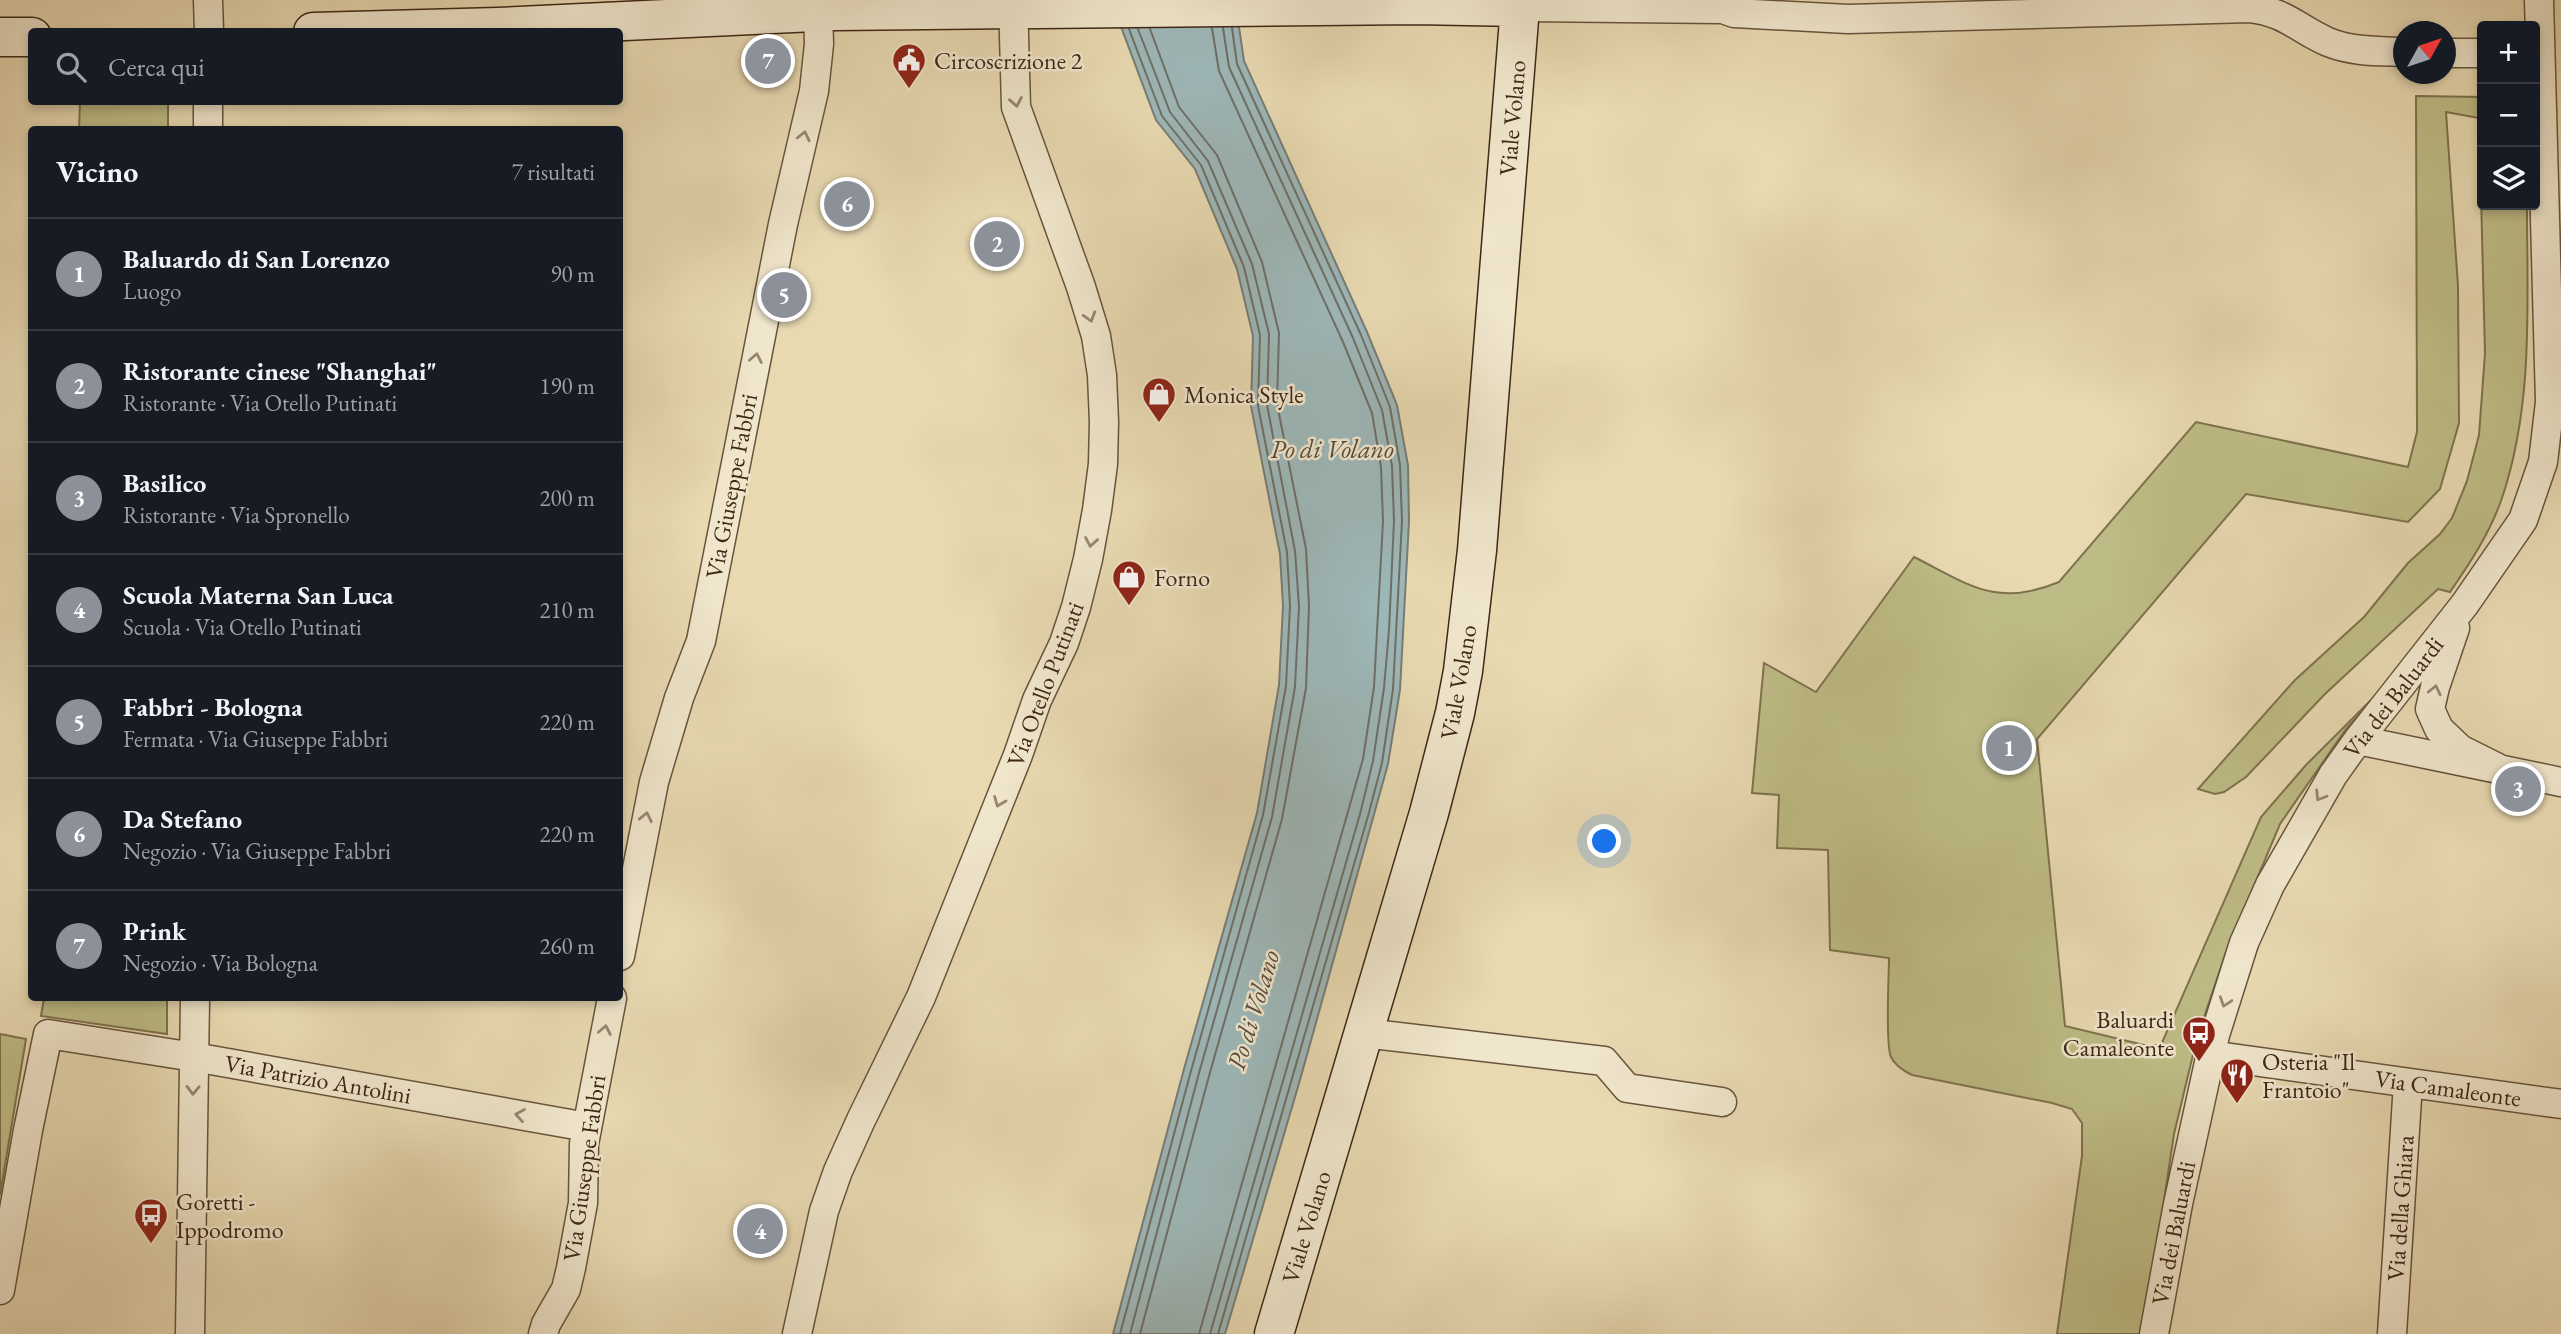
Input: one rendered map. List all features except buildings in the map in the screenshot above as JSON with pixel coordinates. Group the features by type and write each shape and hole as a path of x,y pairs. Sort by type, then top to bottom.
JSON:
{"main road":[{"path":"461,28 818,11 1013,5 1052,9 1242,8 1280,4 1409,2 1520,7"},
{"name":"Viale Volano","path":"1274,1334 1443,766 1463,671 1477,550 1520,7"},
{"path":"0,37 28,37"}],"street":[{"path":"208,0 209,28"},
{"path":"1562,7 1613,0"},
{"path":"1827,0 1842,9 1868,18"},
{"name":"Via dei Baluardi","path":"2154,1334 2210,1055 2244,943 2270,885 2310,812 2358,740 2465,604 2523,520 2543,462 2555,403 2544,65 2539,0"},
{"path":"1520,7 1716,5 1734,13 1775,6 1868,18 2254,4 2281,15 2330,43 2354,50 2393,52"},
{"name":"Via Otello Putinati","path":"797,1334 824,1211 838,1171 921,998 1018,755 1037,700 1064,643 1088,559 1097,510 1103,464 1104,422 1102,375 1096,336 1081,286 1016,107 1013,5"},
{"name":"Via Giuseppe Fabbri","path":"623,941 652,792 680,698 701,641 783,224 814,91 819,44 818,11"},
{"path":"2456,52 2477,53"},
{"path":"208,105 208,126"},
{"path":"2465,604 2435,687 2431,709 2439,729 2460,749 2502,770"},
{"path":"2358,740 2561,782"},
{"path":"190,1334 195,1001"},
{"name":"Via Giuseppe Fabbri","path":"543,1334 566,1289 571,1268 583,1203 583,1157 587,1127 611,1001"},
{"path":"1364,1033 1604,1061 1627,1088 1722,1102"},
{"name":"Via Patrizio Antolini","path":"0,1290 48,1034 194,1057 587,1127"},
{"name":"Via Camaleonte","path":"2210,1055 2561,1104"},
{"name":"Via della Ghiara","path":"2392,1334 2408,1083"}],"shaded area":[{"path":"2416,96 2477,97 2477,118 2446,112 2458,286 2459,423 2440,489 2408,522 2246,494 2037,739 2065,1026 2144,1045 2161,1045 2261,817 2306,765 2405,666 2346,729 2280,824 2226,952 2197,1038 2174,1134 2144,1334 2057,1334 2082,1156 2082,1123 2072,1109 1912,1075 1893,1060 1888,1039 1889,958 1830,950 1828,850 1777,848 1779,795 1752,793 1764,663 1816,692 1914,557 1968,584 2000,593 2037,590 2059,582 2196,422 2408,467 2417,432"},
{"path":"80,105 168,105 168,126 79,126"},
{"path":"2481,210 2527,210 2528,316 2524,389 2512,462 2502,498 2486,535 2450,592 2438,589 2325,694 2246,777 2224,792 2215,794 2198,789 2295,680 2364,617 2408,563 2440,534 2452,518 2467,481 2479,435 2485,353"},
{"path":"44,1001 167,1001 167,1034 41,1016"},
{"path":"0,1034 26,1039 0,1195"}],"water":[{"name":"Po di Volano","path":"1111,0 1235,0 1244,61 1367,332 1397,405 1408,465 1409,521 1400,690 1388,764 1300,1080 1225,1334 1113,1334 1184,1069 1257,813 1279,685 1283,606 1280,554 1251,406 1253,336 1237,269 1195,169 1156,120"}],"place":[{"name":"Prink","path":"768,61"},
{"name":"Circoscrizione 2","path":"909,90"},
{"name":"Da Stefano","path":"847,204"},
{"name":"Ristorante cinese \"Shanghai\"","path":"997,244"},
{"name":"Fabbri - Bologna","path":"784,295"},
{"name":"Monica Style","path":"1159,424"},
{"name":"Forno","path":"1129,607"},
{"name":"Baluardo di San Lorenzo","path":"2009,748"},
{"name":"Basilico","path":"2518,789"},
{"name":"Baluardi Camaleonte","path":"2199,1063"},
{"name":"Osteria \"Il Frantoio\"","path":"2237,1105"},
{"name":"Scuola Materna San Luca","path":"760,1231"},
{"name":"Goretti - Ippodromo","path":"151,1245"}]}
